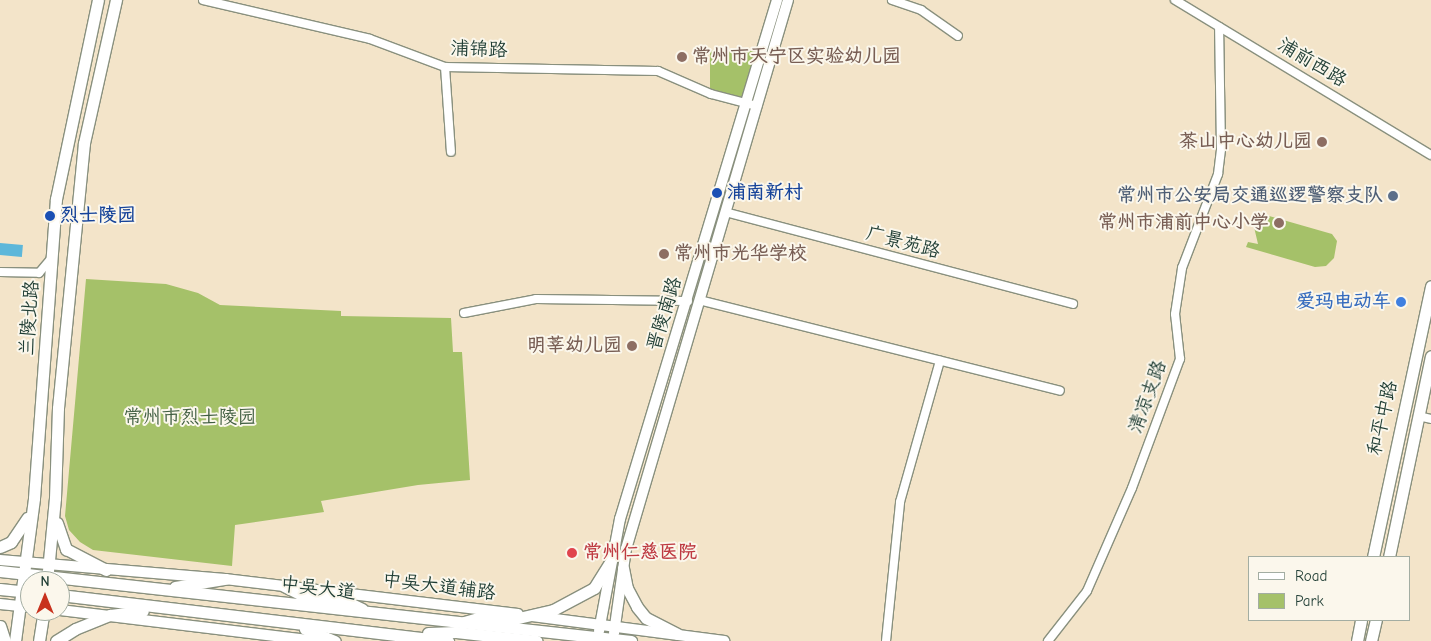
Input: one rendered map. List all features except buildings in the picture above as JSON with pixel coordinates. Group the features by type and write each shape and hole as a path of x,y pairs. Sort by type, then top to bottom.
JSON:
{"main road":[{"name":"兰陵北路","path":"23,571 34,498 56,199 98,0"},
{"name":"兰陵北路","path":"48,571 55,498 58,408 84,144 116,0"},
{"name":"晋陵南路","path":"613,640 623,568 634,521 725,212 777,0"},
{"name":"晋陵南路","path":"599,640 599,624 610,562 688,301 788,0"},
{"name":"和平中路","path":"1373,556 1431,286"},
{"name":"和平中路","path":"1389,556 1431,356"},
{"path":"0,547 11,542 21,531 34,498"},
{"path":"55,498 58,535 66,549 106,570"},
{"name":"中吴大道辅路","path":"0,560 23,568 49,564 225,579 724,641"},
{"path":"458,623 481,617 514,619 533,616 594,588 610,562"},
{"name":"中吴大道","path":"0,571 23,568 30,571"},
{"path":"623,568 626,588 636,607 646,618 677,634"},
{"path":"161,589 225,579"},
{"name":"中吴大道","path":"70,580 458,623 568,638 631,641"},
{"path":"91,598 82,591 82,585 92,581"},
{"path":"284,586 300,594 342,600 372,613"},
{"path":"0,589 20,591"},
{"name":"中吴大道","path":"70,596 448,641"},
{"path":"0,604 20,606"},
{"path":"56,641 75,628 130,611 185,610"},
{"path":"70,611 318,641"},
{"path":"262,619 312,630 335,641"},
{"name":"兰陵北路","path":"16,641 21,621"},
{"path":"39,641 42,621"},
{"path":"1356,641 1361,621"},
{"path":"1372,641 1376,621"},
{"path":"0,626 5,641"},
{"path":"399,635 456,632 536,641"}],"street":[{"name":"浦锦路","path":"203,0 370,39 445,67 658,71 710,94 752,105"},
{"path":"892,0 921,10 958,36"},
{"name":"浦前西路","path":"1175,0 1431,155"},
{"name":"清凉支路","path":"1048,641 1087,591 1132,488 1180,359 1175,314 1182,268 1218,174 1221,149 1219,27"},
{"path":"445,67 451,152"},
{"name":"广景苑路","path":"725,212 1073,304"},
{"path":"0,272 39,273 46,267 53,254"},
{"path":"39,273 49,289"},
{"path":"464,313 536,299 688,301"},
{"path":"699,300 1060,391"},
{"path":"886,641 900,502 940,361"},
{"path":"1418,416 1431,419"}],"green space":[{"path":"710,50 757,51 743,96 735,98 710,89"},
{"path":"1269,216 1332,234 1337,241 1334,258 1326,266 1315,267 1246,247 1248,242 1258,244 1254,227"},
{"name":"常州市烈士陵园","path":"86,279 166,284 198,293 220,305 341,311 341,316 451,318 453,352 462,352 470,480 418,485 321,501 324,512 235,525 232,566 93,550 80,542 69,530 65,516"}],"water":[{"path":"0,243 23,245 22,257 0,255"}],"place":[{"name":"常州市天宁区实验幼儿园","path":"682,57"},
{"name":"茶山中心幼儿园","path":"1322,142"},
{"name":"浦南新村","path":"717,193"},
{"name":"常州市公安局交通巡逻警察支队","path":"1393,196"},
{"name":"烈士陵园","path":"50,216"},
{"name":"常州市浦前中心小学","path":"1279,223"},
{"name":"常州市光华学校","path":"664,254"},
{"name":"爱玛电动车","path":"1401,302"},
{"name":"明莘幼儿园","path":"632,346"},
{"name":"常州仁慈医院","path":"572,553"}]}
